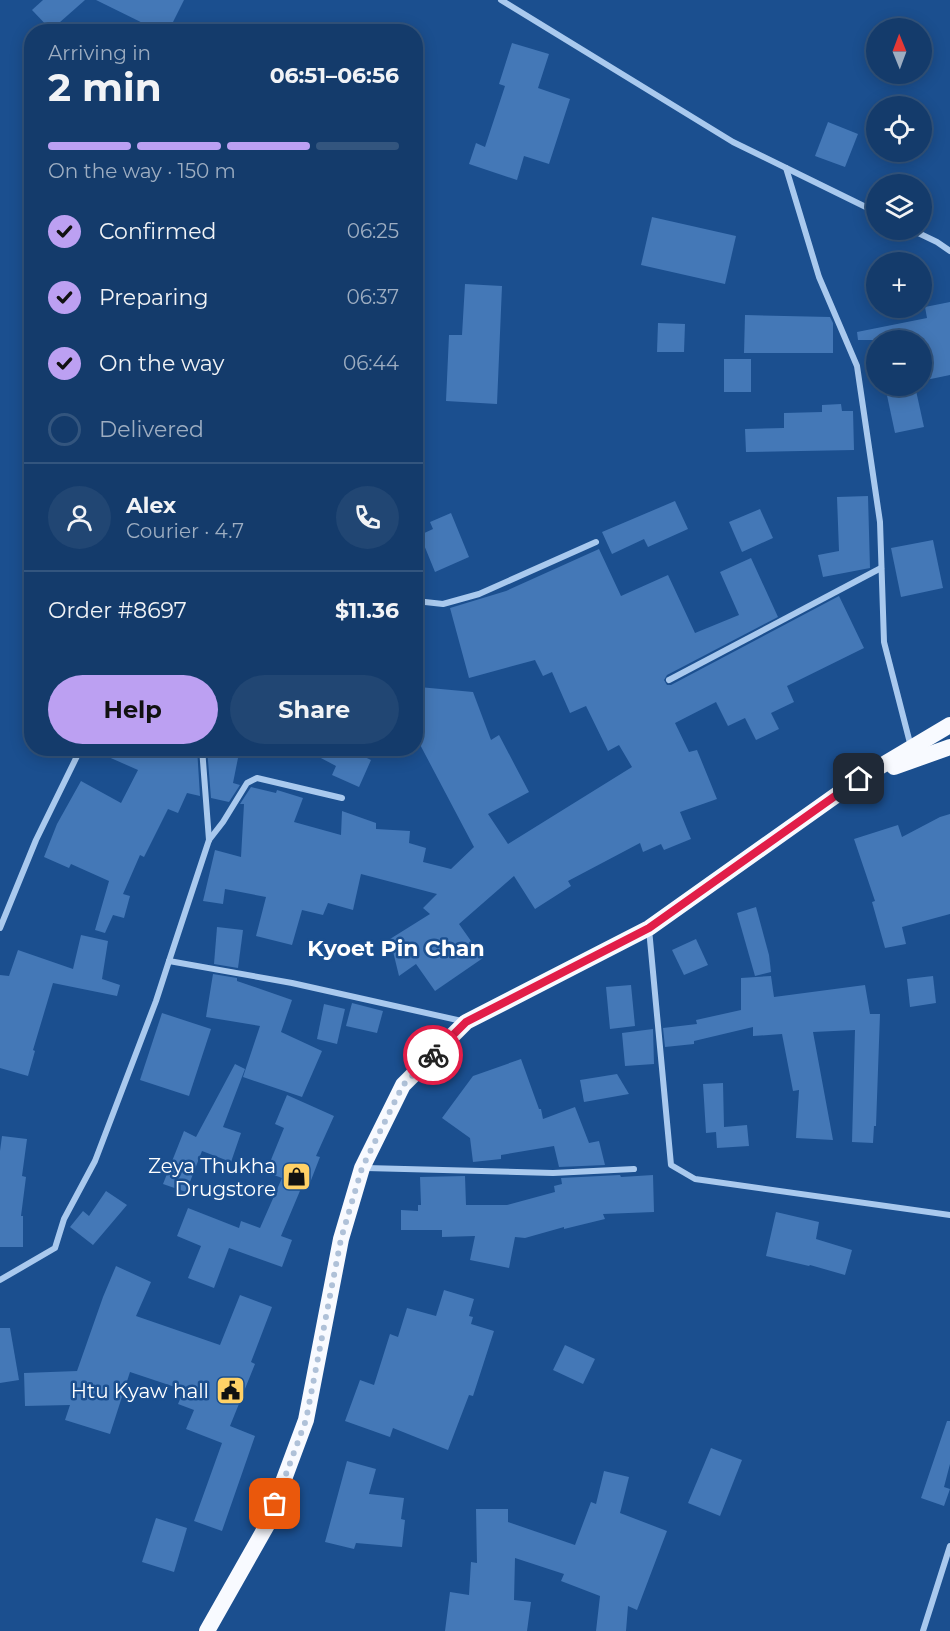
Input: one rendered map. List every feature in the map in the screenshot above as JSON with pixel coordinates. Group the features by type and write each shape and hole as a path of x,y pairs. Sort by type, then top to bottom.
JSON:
{"highway":[{"path":"207,1631 267,1525 306,1420 341,1239 362,1168 403,1085 466,1022 649,928 859,779 950,725"},
{"path":"859,779 950,747"}],"street":[{"path":"501,0 733,142 866,207"},
{"path":"786,168 819,277 857,366 880,522 884,642 911,748"},
{"path":"932,240 950,251"},
{"path":"423,602 443,604 478,594 596,542"},
{"path":"669,680 881,568"},
{"path":"0,928 36,840 77,756"},
{"path":"203,756 209,840"},
{"path":"0,1280 55,1248 64,1219 95,1161 156,1001 209,840 247,783 257,778 342,798"},
{"path":"649,928 671,1165 695,1179 950,1215"},
{"path":"169,961 292,983 466,1022"},
{"path":"362,1168 553,1173 634,1169"},
{"path":"923,1631 950,1546"}],"building":[{"path":"43,0 85,0 58,24 45,24 32,10"},
{"path":"96,0 184,0 172,24 145,24"},
{"path":"512,43 549,54 538,88 570,99 549,164 524,156 517,180 469,164 476,143 485,147 505,86 499,84"},
{"path":"828,122 858,134 845,167 815,156"},
{"path":"652,217 736,236 725,284 641,265"},
{"path":"465,284 502,286 497,404 446,401 449,335 462,335"},
{"path":"950,302 950,375 932,379 932,330 867,330 932,318 932,306"},
{"path":"745,315 830,317 833,323 833,353 744,353"},
{"path":"658,323 685,324 684,352 657,352"},
{"path":"866,330 866,340 858,340 857,332"},
{"path":"724,359 751,359 751,392 724,392"},
{"path":"887,396 917,396 924,427 895,433"},
{"path":"841,404 842,411 853,411 854,450 746,452 745,429 784,428 784,413 822,412 822,405"},
{"path":"868,496 870,568 823,577 818,555 839,551 837,497"},
{"path":"675,501 688,529 648,547 644,539 612,554 602,532"},
{"path":"760,509 773,538 742,552 729,522"},
{"path":"451,513 469,557 435,572 423,542 423,534 433,529 430,522"},
{"path":"933,540 943,588 901,597 891,548"},
{"path":"599,549 621,596 668,575 695,633 739,615 720,572 751,558 778,617 667,675 664,680 667,685 671,685 839,596 864,648 787,686 794,702 771,713 779,729 756,740 745,718 728,726 716,702 675,723 689,752 697,750 717,799 680,812 691,839 664,850 661,844 643,852 640,843 568,881 571,886 535,909 514,876 459,924 483,958 435,991 416,964 399,976 390,939 430,914 423,908 437,894 361,874 353,910 328,903 323,915 302,910 292,945 256,936 266,897 225,889 223,904 203,901 215,850 241,857 244,804 240,804 251,787 276,793 277,790 303,798 294,822 341,835 342,811 376,823 376,829 410,831 409,843 426,848 423,862 451,869 474,847 423,750 423,687 473,692 491,740 499,735 529,792 488,814 508,844 632,767 619,745 608,751 586,706 570,713 552,672 543,676 535,660 469,678 450,608 506,591"},
{"path":"106,756 198,756 200,796 187,793 178,813 168,809 144,857 140,855 123,894 130,896 124,918 113,915 105,933 95,930 109,881 71,864 69,868 44,857 57,824 81,781 121,803 138,770"},
{"path":"208,756 238,756 233,783 240,785 229,802 211,798"},
{"path":"317,756 363,756 371,760 359,787 332,775 336,766"},
{"path":"950,814 950,914 902,927 906,944 885,948 872,902 875,901 854,839 898,825 902,837"},
{"path":"756,907 769,955 771,972 755,976 737,913"},
{"path":"217,927 243,930 238,968 214,964"},
{"path":"81,935 108,941 102,979 120,985 117,996 53,983 33,1050 35,1051 28,1076 0,1068 0,975 9,976 18,950 73,969"},
{"path":"696,939 708,965 684,975 672,950"},
{"path":"213,974 237,978 237,981 292,1000 281,1032 322,1051 302,1097 243,1077 260,1026 206,1017"},
{"path":"771,976 774,997 865,985 870,1014 880,1014 876,1126 874,1126 873,1143 852,1142 855,1030 813,1032 833,1140 796,1138 799,1090 793,1091 782,1034 753,1036 753,1027 694,1041 694,1044 665,1047 663,1028 697,1024 696,1020 741,1010 741,978"},
{"path":"933,976 936,1003 910,1007 907,979"},
{"path":"631,985 635,1026 610,1029 606,987"},
{"path":"352,1003 383,1011 377,1033 346,1026"},
{"path":"324,1004 345,1009 337,1044 317,1039"},
{"path":"162,1013 211,1029 189,1096 140,1080"},
{"path":"653,1029 654,1064 625,1066 622,1033"},
{"path":"521,1059 543,1119 575,1107 589,1143 599,1141 605,1165 559,1167 554,1146 501,1155 501,1159 473,1162 470,1138 442,1118 473,1076"},
{"path":"235,1064 245,1069 223,1127 241,1133 231,1162 202,1151 186,1192 163,1184 184,1131 196,1137"},
{"path":"617,1074 629,1094 584,1102 580,1080"},
{"path":"723,1083 724,1127 747,1125 749,1146 717,1148 716,1132 706,1133 703,1084"},
{"path":"287,1095 334,1116 316,1156 320,1157 308,1188 302,1186 281,1236 292,1240 282,1267 229,1248 214,1288 188,1278 201,1246 177,1236 188,1208 239,1228 241,1221 260,1228 282,1178 266,1172 284,1128 275,1124"},
{"path":"2,1136 27,1139 22,1176 26,1177 21,1216 23,1216 23,1247 0,1247"},
{"path":"620,1175 621,1177 653,1175 654,1212 603,1214 605,1219 525,1238 515,1237 509,1268 470,1260 475,1236 442,1237 442,1230 401,1230 401,1210 418,1211 418,1205 421,1205 420,1177 465,1176 466,1205 507,1205 555,1192 554,1186 562,1184 561,1178"},
{"path":"106,1191 127,1205 93,1245 70,1227 83,1211 89,1216"},
{"path":"776,1212 819,1222 816,1239 852,1250 845,1275 766,1256"},
{"path":"116,1266 151,1282 136,1316 220,1345 240,1295 272,1307 251,1362 255,1364 230,1426 255,1436 222,1531 194,1521 222,1443 186,1429 194,1410 178,1404 184,1390 130,1372 110,1434 65,1420 70,1405 25,1406 24,1373 77,1371"},
{"path":"444,1290 474,1299 469,1316 473,1317 471,1324 494,1331 473,1396 469,1395 448,1450 393,1428 390,1437 345,1421 360,1380 374,1385 390,1334 398,1337 407,1308 436,1316"},
{"path":"0,1328 10,1328 19,1380 0,1383"},
{"path":"565,1345 595,1359 583,1384 553,1370"},
{"path":"947,1421 950,1421 950,1464 944,1487 950,1489 944,1506 921,1498"},
{"path":"711,1448 742,1460 720,1516 688,1503"},
{"path":"347,1461 376,1469 369,1494 404,1498 401,1519 405,1520 402,1547 356,1543 354,1549 325,1542"},
{"path":"604,1471 629,1477 620,1513 667,1531 637,1610 628,1606 626,1631 596,1631 600,1596 561,1581 564,1574 515,1558 514,1600 531,1602 527,1631 445,1631 450,1592 469,1595 471,1562 477,1563 476,1509 508,1509 508,1522 575,1545 591,1502 596,1504"},
{"path":"156,1518 187,1528 174,1572 142,1562"}],"way so far":[{"path":"275,1504 306,1420 341,1239 362,1168 403,1085 433,1055"}],"place":[{"name":"Zeya Thukha Drugstore","path":"297,1177"},
{"name":"Htu Kyaw hall","path":"230,1391"}],"district":[{"name":"Kyoet Pin Chan","path":"396,948"}],"route":[{"path":"433,1055 466,1022 649,928 859,779"}]}
